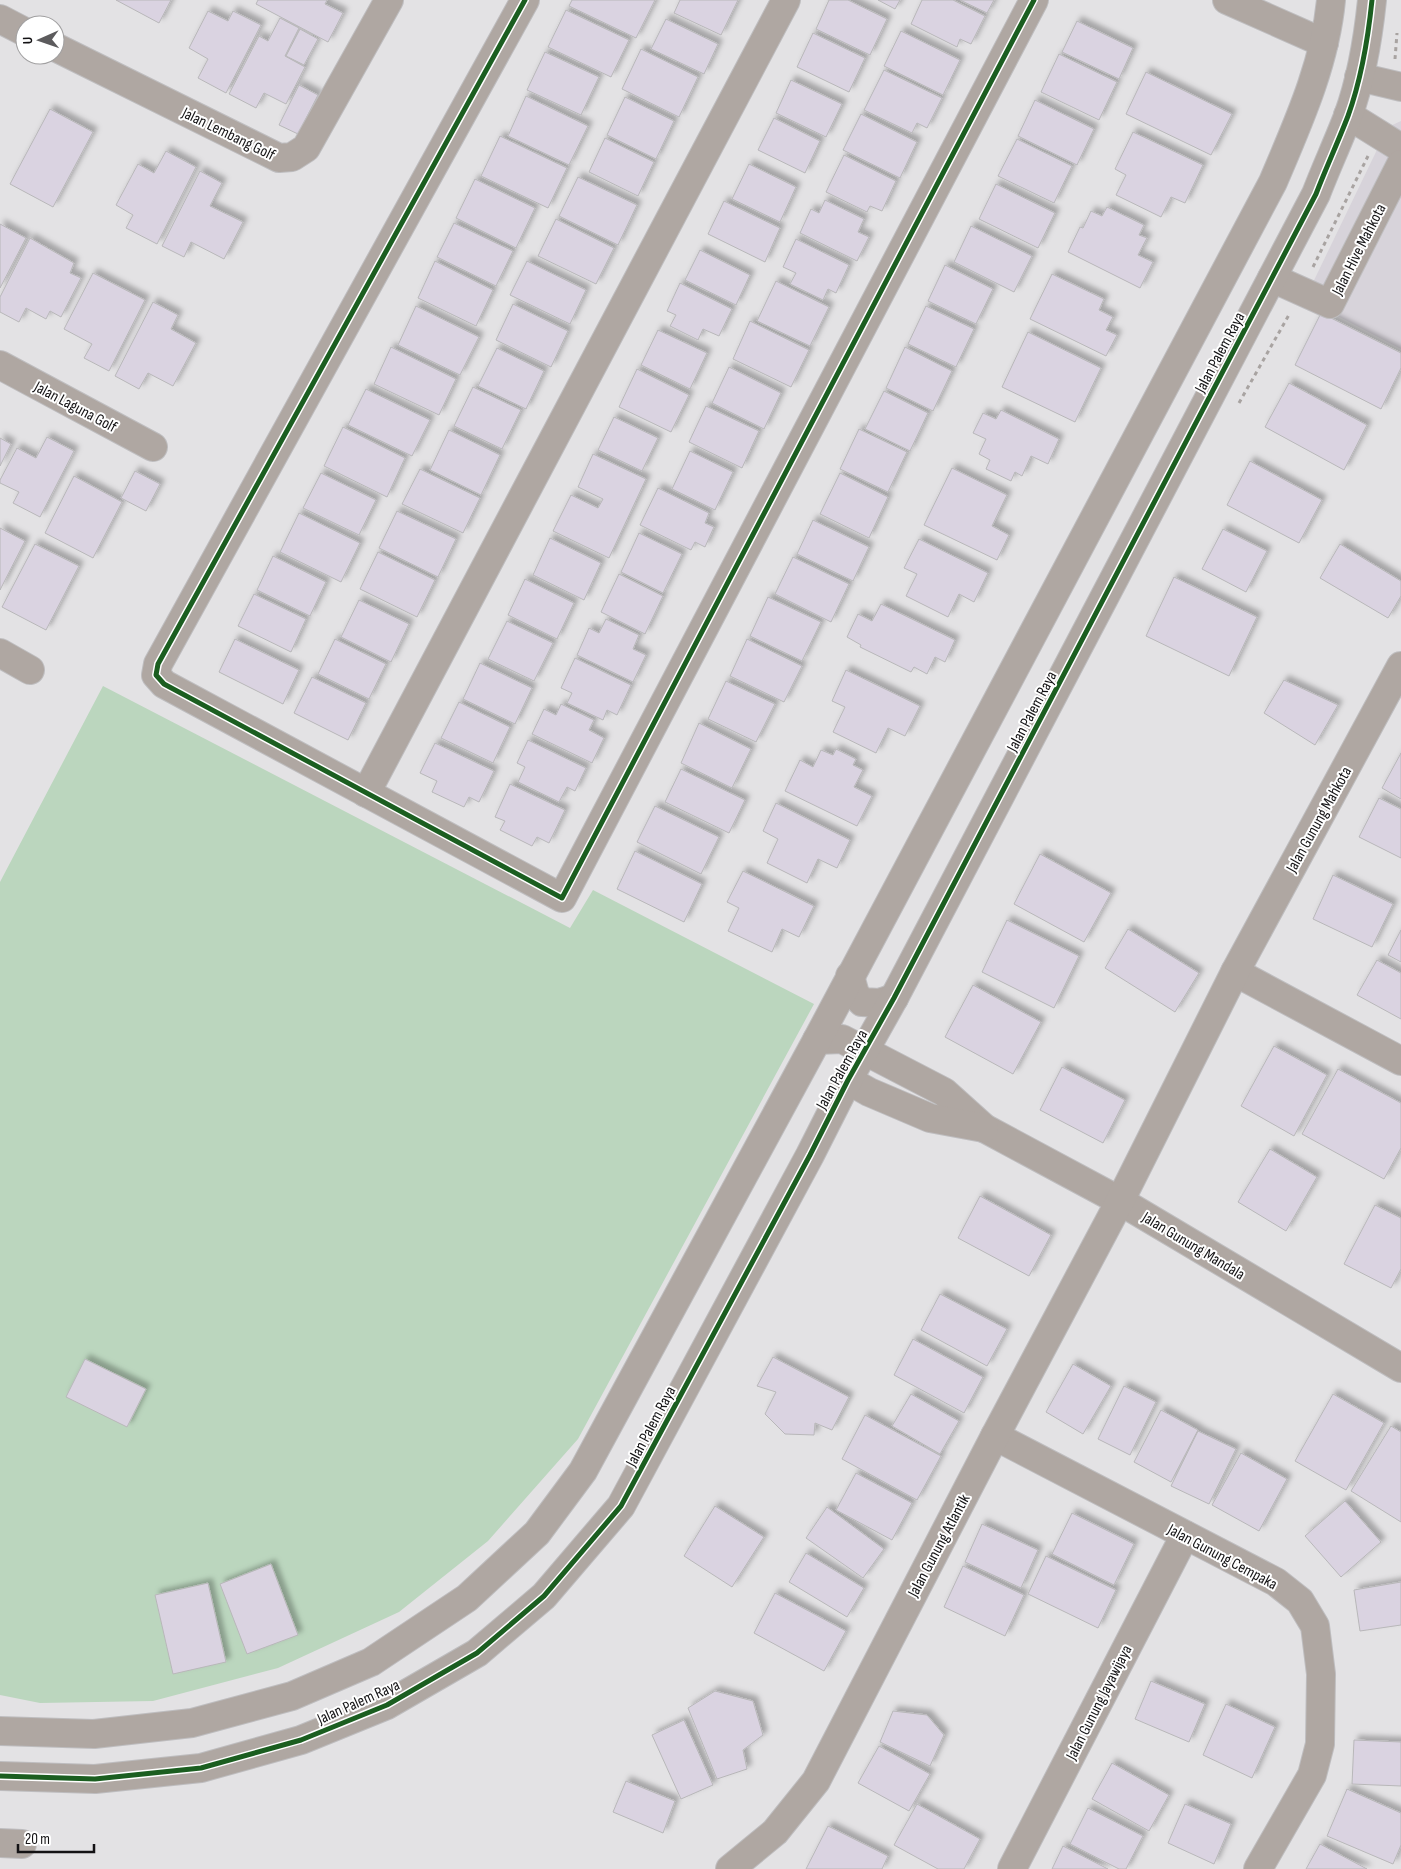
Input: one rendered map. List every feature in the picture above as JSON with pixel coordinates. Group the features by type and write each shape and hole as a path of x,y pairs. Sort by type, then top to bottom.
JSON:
{"street":[{"name":"Jalan Lembang Golf","path":"65,52 279,158 292,156 306,148 389,0"},
{"path":"525,0 158,664 156,675 164,684 562,898 1034,0"},
{"path":"366,793 786,0"},
{"path":"1227,0 1324,43"},
{"name":"Jalan Palem Raya","path":"0,1731 94,1734 192,1724 292,1696 371,1662 467,1598 537,1533 583,1471 816,1040 1273,182 1305,107 1324,43 1331,0"},
{"name":"Jalan Palem Raya","path":"0,1776 95,1779 201,1768 301,1740 387,1705 477,1653 544,1596 621,1506 810,1155 848,1080 894,998 1316,194 1348,115 1359,77 1370,26 1372,0"},
{"path":"0,19 15,27"},
{"path":"1359,77 1401,87"},
{"path":"1348,115 1401,148"},
{"name":"Jalan Hive Mahkota","path":"1272,278 1330,304 1401,164"},
{"name":"Jalan Laguna Golf","path":"0,365 153,447"},
{"path":"0,653 30,670"},
{"name":"Jalan Gunung Mahkota","path":"1120,1201 1235,972 1401,666"},
{"path":"1235,972 1401,1061"},
{"path":"850,976 855,994 862,1002 880,1003 894,998"},
{"name":"Jalan Gunung Mandala","path":"816,1040 842,1039 944,1092 984,1128 1120,1201 1401,1368"},
{"name":"Jalan Gunung Mandala","path":"848,1080 869,1092 930,1118 984,1128"},
{"name":"Jalan Gunung Atlantik","path":"730,1869 775,1832 816,1782 995,1436 1120,1201"},
{"name":"Jalan Gunung Cempaka","path":"995,1436 1276,1582 1300,1601 1315,1626 1321,1674 1320,1744 1312,1775 1258,1869"},
{"name":"Jalan Gunung Jayawijaya","path":"1012,1869 1185,1535"}],"shaded area":[{"path":"1401,121 1401,349 1305,299 1388,127"}],"green space":[{"path":"103,686 570,928 593,890 814,1004 578,1439 488,1541 399,1612 278,1668 153,1701 40,1703 0,1695 0,882"}],"building":[{"path":"116,0 171,0 159,23"},
{"path":"258,0 327,0 325,4 343,13 328,42 256,4"},
{"path":"572,0 655,0 636,38 569,6"},
{"path":"680,0 738,0 721,35 674,13"},
{"path":"829,0 848,0 887,19 870,55 816,29"},
{"path":"878,0 900,0 895,9"},
{"path":"922,0 953,0 985,16 971,44 960,39 957,47 911,24"},
{"path":"960,0 994,0 987,13"},
{"path":"566,10 629,40 611,77 548,47"},
{"path":"208,11 228,21 233,11 261,25 226,93 198,78 208,59 189,48"},
{"path":"280,18 299,28 285,56 305,67 286,104 264,93 256,108 229,94 259,36 268,41"},
{"path":"666,19 718,44 704,74 651,49"},
{"path":"1077,21 1133,48 1119,79 1062,52"},
{"path":"300,29 318,39 304,65 286,56"},
{"path":"901,31 960,60 943,95 884,66"},
{"path":"813,33 865,58 849,92 797,67"},
{"path":"641,49 698,77 679,117 622,89"},
{"path":"545,52 599,77 581,115 527,90"},
{"path":"1059,54 1117,82 1099,120 1041,92"},
{"path":"884,70 942,98 927,128 917,123 912,133 864,110"},
{"path":"1146,72 1232,114 1211,155 1126,114"},
{"path":"791,80 842,104 826,137 776,113"},
{"path":"299,85 318,95 298,134 279,125"},
{"path":"526,96 588,126 569,165 508,136"},
{"path":"625,97 674,121 656,159 607,135"},
{"path":"1035,100 1094,129 1077,165 1018,136"},
{"path":"50,109 93,132 53,207 10,184"},
{"path":"861,114 917,142 900,178 843,150"},
{"path":"774,118 820,141 805,173 758,150"},
{"path":"1133,132 1203,165 1185,203 1171,197 1161,217 1116,195 1126,175 1115,169"},
{"path":"500,136 567,168 548,208 481,176"},
{"path":"605,138 654,162 638,196 589,172"},
{"path":"1017,139 1072,166 1054,203 998,176"},
{"path":"166,151 196,167 157,244 126,228 133,215 116,205 138,164 154,173"},
{"path":"844,155 896,181 882,211 870,206 867,212 826,192"},
{"path":"749,164 796,187 780,222 732,199"},
{"path":"200,171 222,183 210,206 243,222 224,259 191,242 184,257 162,246"},
{"path":"578,177 637,205 618,245 559,216"},
{"path":"475,179 535,208 516,248 456,218"},
{"path":"996,184 1055,213 1038,248 979,219"},
{"path":"825,200 864,219 858,232 869,237 857,261 800,233 811,209 819,213"},
{"path":"724,201 780,228 765,262 708,234"},
{"path":"1107,207 1144,225 1139,235 1147,238 1138,255 1153,262 1140,288 1068,252 1080,227 1083,228 1091,211 1102,216"},
{"path":"556,219 614,248 596,284 538,256"},
{"path":"454,223 513,251 496,286 437,257"},
{"path":"0,224 26,238 0,288"},
{"path":"971,226 1032,256 1014,292 954,262"},
{"path":"30,238 74,263 70,273 81,278 61,317 50,311 46,319 26,308 19,322 0,312 0,297"},
{"path":"796,239 849,265 836,293 828,289 823,300 790,284 796,273 783,267"},
{"path":"700,250 750,275 736,305 685,280"},
{"path":"435,261 493,290 476,326 418,298"},
{"path":"527,261 586,290 570,324 510,295"},
{"path":"945,265 993,289 976,324 928,301"},
{"path":"93,273 145,300 109,371 84,358 92,344 64,329"},
{"path":"1052,274 1104,299 1099,310 1113,317 1106,330 1117,335 1106,356 1030,319"},
{"path":"776,281 829,307 810,346 757,321"},
{"path":"680,283 732,309 719,336 703,329 698,340 670,326 676,315 667,311"},
{"path":"153,302 178,315 171,329 196,343 173,386 148,373 139,389 115,376"},
{"path":"513,304 568,331 551,367 496,340"},
{"path":"416,306 479,337 460,375 398,345"},
{"path":"926,306 974,329 956,367 908,344"},
{"path":"1321,313 1401,353 1401,368 1381,409 1295,365"},
{"path":"750,321 809,350 791,387 733,359"},
{"path":"658,330 707,353 690,389 641,365"},
{"path":"1028,332 1101,368 1075,422 1002,387"},
{"path":"391,347 456,379 439,415 374,384"},
{"path":"905,347 952,371 933,411 886,388"},
{"path":"497,348 544,371 526,409 478,386"},
{"path":"729,367 781,393 764,429 712,403"},
{"path":"637,369 689,395 671,432 619,407"},
{"path":"1289,383 1367,425 1344,470 1265,427"},
{"path":"473,387 521,410 502,449 454,426"},
{"path":"366,389 430,420 412,456 348,425"},
{"path":"884,391 928,413 910,451 865,429"},
{"path":"706,406 759,431 742,468 689,442"},
{"path":"1001,410 1059,439 1048,464 1031,456 1022,476 1015,472 1011,481 986,469 990,460 979,454 986,439 973,433 983,413 996,419"},
{"path":"614,417 658,438 642,471 598,450"},
{"path":"343,427 405,458 387,497 324,466"},
{"path":"859,429 907,452 888,492 840,469"},
{"path":"449,430 500,455 481,495 430,470"},
{"path":"47,437 74,451 40,517 13,503 19,492 0,483 0,480 17,448 36,458"},
{"path":"0,438 11,444 0,466"},
{"path":"690,451 733,472 715,510 672,489"},
{"path":"593,454 646,479 609,558 553,531 571,495 598,508 603,499 578,487"},
{"path":"1250,461 1322,500 1299,543 1227,505"},
{"path":"952,468 1007,495 992,526 1009,535 997,560 924,525"},
{"path":"420,469 480,498 463,533 402,504"},
{"path":"135,471 160,484 146,511 121,498"},
{"path":"321,473 376,500 359,535 303,508"},
{"path":"840,473 888,497 869,538 820,514"},
{"path":"74,476 122,502 93,558 45,533"},
{"path":"658,488 709,513 705,523 714,527 705,547 695,542 691,550 640,525"},
{"path":"397,511 456,539 438,577 379,548"},
{"path":"299,513 360,543 341,582 280,552"},
{"path":"813,520 869,547 853,581 797,554"},
{"path":"0,528 25,541 0,590"},
{"path":"1223,529 1267,551 1246,592 1202,569"},
{"path":"639,533 682,554 663,593 621,572"},
{"path":"550,538 601,563 584,600 533,575"},
{"path":"919,539 988,573 974,602 959,594 948,617 906,596 917,574 904,568"},
{"path":"35,544 79,566 46,630 2,607"},
{"path":"1340,544 1401,581 1401,596 1388,618 1320,578"},
{"path":"378,552 435,580 417,617 360,589"},
{"path":"273,556 326,582 310,616 257,590"},
{"path":"793,557 849,584 831,622 775,594"},
{"path":"619,574 663,596 645,634 601,612"},
{"path":"1174,577 1257,617 1229,676 1146,636"},
{"path":"525,579 574,603 557,639 508,615"},
{"path":"254,594 306,619 291,652 238,626"},
{"path":"768,597 821,622 802,661 750,636"},
{"path":"359,600 409,624 391,662 341,637"},
{"path":"881,604 955,640 945,662 935,657 927,674 914,667 911,672 860,647 861,645 847,637 858,614 872,621"},
{"path":"606,619 639,635 633,649 646,655 633,682 577,655 589,628 599,633"},
{"path":"507,621 553,643 534,681 488,659"},
{"path":"235,639 299,670 283,704 219,672"},
{"path":"335,639 386,664 369,699 318,674"},
{"path":"747,639 802,666 784,702 730,676"},
{"path":"575,658 631,685 617,715 607,710 603,720 567,703 572,693 561,688"},
{"path":"480,663 532,688 515,724 463,699"},
{"path":"846,670 920,706 905,736 888,728 876,753 833,732 845,707 832,701"},
{"path":"312,677 366,703 348,740 294,713"},
{"path":"1284,680 1338,705 1315,745 1264,713"},
{"path":"726,681 775,704 756,742 708,719"},
{"path":"459,702 510,727 493,763 441,738"},
{"path":"561,704 594,720 589,730 604,738 592,763 532,734 544,709 556,715"},
{"path":"699,723 751,749 732,788 681,763"},
{"path":"528,740 586,768 575,791 567,787 559,802 518,782 525,767 517,763"},
{"path":"435,743 494,771 479,802 469,797 464,807 432,792 437,781 420,773"},
{"path":"836,749 856,759 853,765 863,770 854,787 872,796 857,826 785,791 800,760 813,767 821,750 833,755"},
{"path":"1401,753 1401,799 1382,788"},
{"path":"681,769 745,800 729,833 665,802"},
{"path":"510,784 565,810 549,843 537,837 532,846 500,830 505,821 495,817"},
{"path":"1379,798 1401,809 1401,858 1359,837"},
{"path":"776,803 850,840 837,868 818,859 807,883 767,863 778,839 763,831"},
{"path":"655,806 719,837 701,874 637,842"},
{"path":"635,851 702,884 684,922 617,889"},
{"path":"1040,854 1111,893 1084,942 1014,904"},
{"path":"743,871 814,906 799,937 782,929 772,952 728,931 739,908 727,902"},
{"path":"1333,875 1393,904 1372,947 1313,919"},
{"path":"1007,920 1079,956 1054,1008 982,972"},
{"path":"1128,929 1199,973 1175,1012 1105,968"},
{"path":"1401,930 1401,962 1388,955"},
{"path":"1377,960 1401,973 1401,1019 1357,995"},
{"path":"973,985 1041,1022 1013,1074 945,1037"},
{"path":"1274,1046 1327,1075 1294,1136 1241,1106"},
{"path":"1062,1067 1125,1100 1103,1143 1040,1110"},
{"path":"1338,1069 1401,1103 1401,1148 1384,1179 1302,1134"},
{"path":"1270,1149 1317,1177 1286,1231 1238,1202"},
{"path":"980,1196 1051,1235 1029,1276 958,1238"},
{"path":"1375,1205 1401,1218 1401,1269 1391,1288 1344,1264"},
{"path":"940,1294 1007,1329 987,1366 921,1330"},
{"path":"913,1339 983,1377 964,1413 894,1375"},
{"path":"773,1357 849,1397 832,1430 815,1423 814,1435 785,1434 765,1414 776,1392 757,1386"},
{"path":"85,1359 146,1389 127,1427 66,1397"},
{"path":"1073,1364 1111,1386 1083,1434 1046,1412"},
{"path":"1124,1386 1156,1402 1130,1455 1098,1439"},
{"path":"911,1394 959,1421 940,1454 892,1426"},
{"path":"1333,1394 1384,1423 1346,1490 1295,1461"},
{"path":"1161,1410 1198,1430 1171,1482 1134,1462"},
{"path":"865,1415 941,1456 917,1500 842,1459"},
{"path":"1391,1426 1401,1432 1401,1522 1351,1491"},
{"path":"1198,1431 1236,1449 1209,1504 1171,1486"},
{"path":"1241,1453 1287,1479 1259,1531 1212,1505"},
{"path":"856,1473 912,1503 892,1540 836,1510"},
{"path":"1345,1501 1381,1542 1341,1577 1305,1536"},
{"path":"715,1506 764,1537 732,1587 684,1556"},
{"path":"827,1507 884,1549 863,1578 806,1538"},
{"path":"1072,1513 1134,1544 1114,1585 1052,1554"},
{"path":"982,1524 1038,1550 1021,1588 965,1562"},
{"path":"806,1553 864,1588 847,1617 789,1582"},
{"path":"1046,1556 1116,1590 1098,1628 1028,1594"},
{"path":"271,1564 298,1635 247,1654 220,1584"},
{"path":"963,1566 1024,1595 1005,1636 944,1607"},
{"path":"1401,1582 1401,1625 1360,1631 1354,1590"},
{"path":"208,1583 226,1662 173,1674 155,1595"},
{"path":"775,1593 846,1631 824,1671 754,1633"},
{"path":"1151,1681 1205,1704 1189,1742 1135,1719"},
{"path":"715,1691 753,1701 763,1735 743,1750 747,1769 717,1779 688,1708"},
{"path":"1226,1704 1275,1727 1252,1778 1203,1755"},
{"path":"893,1711 927,1715 944,1735 930,1766 880,1742"},
{"path":"684,1720 713,1785 681,1799 652,1735"},
{"path":"1354,1740 1401,1742 1401,1786 1352,1784"},
{"path":"879,1746 930,1774 909,1811 858,1783"},
{"path":"1112,1763 1169,1795 1149,1831 1092,1799"},
{"path":"626,1781 675,1801 663,1833 613,1812"},
{"path":"1347,1789 1401,1813 1401,1845 1393,1864 1327,1836"},
{"path":"917,1804 980,1839 964,1869 938,1869 894,1845"},
{"path":"1185,1804 1231,1824 1214,1864 1168,1843"},
{"path":"1088,1808 1143,1836 1126,1869 1119,1869 1070,1844"},
{"path":"828,1826 888,1856 882,1869 806,1869"},
{"path":"1320,1844 1367,1869 1306,1869"},
{"path":"1063,1846 1108,1869 1052,1869"}],"cycle path":[{"path":"525,0 158,664 156,675 164,684 562,898 1034,0"},
{"path":"0,1776 95,1779 201,1768 301,1740 387,1705 477,1653 544,1596 621,1506 810,1155 848,1080 894,998 1316,194 1348,116 1357,88 1372,0"}]}
